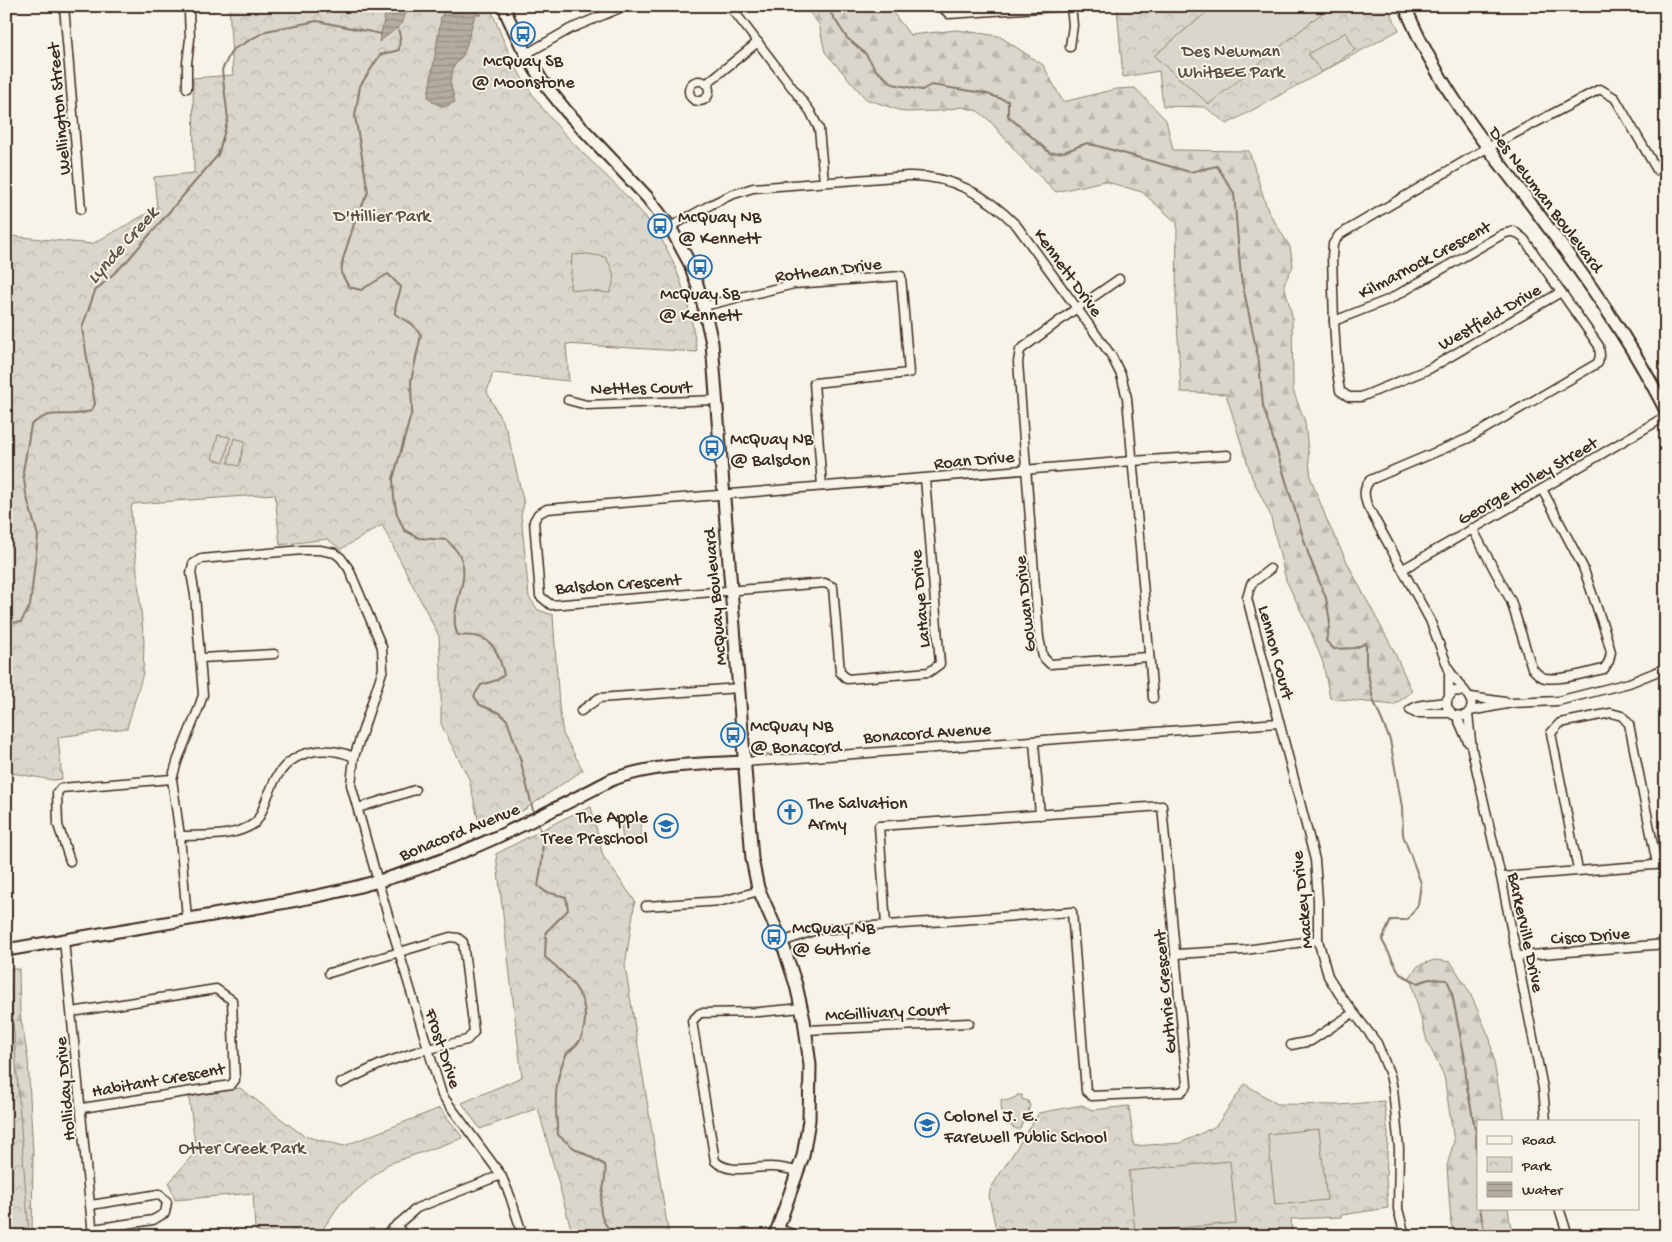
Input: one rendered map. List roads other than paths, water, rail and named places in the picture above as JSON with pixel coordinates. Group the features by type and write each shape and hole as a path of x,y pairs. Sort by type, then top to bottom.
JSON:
{"street":[{"name":"Wellington Street","path":"64,6 81,209"},
{"path":"187,88 187,63 190,39 189,12 191,6"},
{"name":"McQuay Boulevard","path":"505,6 507,15 526,54 542,81 567,112 647,197 670,227 690,264 704,306 712,343 752,859 759,891 782,942 796,985 806,1030 810,1065 807,1134 799,1171 775,1232"},
{"path":"526,54 570,29 625,6"},
{"path":"730,6 810,111 818,129 824,182"},
{"path":"941,6 948,14 1070,6 1074,25 1070,47"},
{"name":"Des Newman Boulevard","path":"1404,6 1413,27 1446,86 1487,148 1580,270 1633,350 1666,410"},
{"path":"706,84 758,42"},
{"path":"1487,148 1600,89 1615,98 1657,170"},
{"name":"Westfield Drive","path":"1447,699 1449,670 1430,620 1367,505 1364,495 1365,486 1370,480 1384,473 1469,438 1598,363 1599,346 1561,292 1429,369 1362,397 1349,397 1340,391 1337,372 1332,257 1333,244 1336,238 1487,148"},
{"name":"Kennett Drive","path":"670,227 712,204 753,188 926,176 970,189 1003,211 1017,226 1110,354 1121,376 1127,398 1153,698"},
{"name":"Kilmarnock Crescent","path":"1334,321 1390,299 1502,234 1514,231 1524,239 1561,292"},
{"name":"Rothean Drive","path":"704,306 794,284 901,276 909,373 814,383 822,486"},
{"path":"1077,308 1119,279"},
{"name":"Gowan Drive","path":"1077,308 1020,350 1018,362 1039,638 1043,657 1050,664 1148,657"},
{"name":"Nettles Court","path":"568,400 587,405 716,400"},
{"name":"George Holley Street","path":"1403,569 1666,416"},
{"name":"Roan Drive","path":"723,494 1227,455"},
{"name":"LaHaye Drive","path":"731,590 825,583 833,587 840,672 847,679 929,672 940,664 925,478"},
{"path":"1472,528 1510,601 1532,668 1544,678 1558,678 1604,669 1609,661 1611,652 1602,622 1583,567 1542,489"},
{"name":"Balsdon Crescent","path":"723,494 547,509 538,514 534,521 540,596 551,605 731,590"},
{"name":"Frost Drive","path":"201,658 191,572 193,564 201,559 320,550 334,553 349,568 382,647 383,669 354,757 351,785 442,1095 501,1175 523,1236"},
{"name":"Lennon Court","path":"1270,568 1251,584 1247,598 1279,723"},
{"path":"187,919 180,836 172,779 202,695 201,658 274,654"},
{"path":"1512,703 1454,692 1447,699 1435,704 1415,706 1410,710 1415,713 1454,715 1512,703 1558,701 1629,683 1666,668"},
{"path":"1449,670 1468,694 1472,704 1469,712"},
{"path":"580,711 599,698 739,688"},
{"path":"1447,699 1446,707 1454,715"},
{"name":"Barkerville Drive","path":"1469,712 1472,750 1518,956 1543,1088 1546,1120"},
{"path":"1501,877 1661,864 1629,724 1622,716 1611,713 1560,724 1551,733 1578,870"},
{"name":"Barkerville Drive","path":"1454,715 1472,750"},
{"name":"Bonacord Avenue","path":"6,950 270,906 378,882 474,848 521,827 612,780 627,774 655,769 1279,723"},
{"name":"Mackey Drive","path":"1279,723 1315,860 1318,886 1318,940 1328,976 1353,1014 1377,1043 1390,1075 1399,1149 1398,1209 1405,1236"},
{"path":"1034,742 1040,815"},
{"path":"180,836 228,834 245,829 257,821 276,778 286,766 304,753 322,750 345,753 354,757"},
{"path":"70,860 58,825 57,793 61,788 172,779"},
{"path":"358,808 415,790"},
{"name":"Guthrie Crescent","path":"782,942 816,930 1072,912 1086,1092 1092,1096 1181,1092 1187,1086 1162,806 879,826 886,925"},
{"path":"646,906 722,901 759,891"},
{"path":"329,973 450,937 458,938 463,942 474,1032 467,1040 427,1049 381,1064 341,1083"},
{"name":"Holliday Drive","path":"64,940 93,1232"},
{"path":"1176,954 1245,950 1318,940"},
{"name":"Cisco Drive","path":"1518,956 1666,944"},
{"name":"Habitant Crescent","path":"72,1012 216,989 232,1000 236,1080 231,1085 82,1108"},
{"path":"799,1171 773,1167 730,1169 721,1167 715,1161 692,1021 700,1012 759,1012 802,1008"},
{"path":"1291,1045 1311,1041 1353,1014"},
{"name":"McGillivary Court","path":"806,1030 969,1023"},
{"path":"384,1236 417,1208 501,1175"},
{"path":"91,1205 159,1194 167,1202 165,1213 153,1220 93,1232"},
{"path":"1560,1210 1568,1236"},
{"path":"396,1225 405,1236"},
{"path":"775,1232 798,1236"}],"water":[{"path":"387,6 409,6 401,25 379,42"},
{"path":"446,6 474,7 482,15 475,15 464,54 454,66 450,82 455,102 444,107 432,102 428,96 441,18"}],"waterway":[{"path":"826,6 847,38 865,53 876,70 893,84 922,90 931,85 984,93 1008,101 1008,116 1050,153 1064,152 1087,143 1190,172 1217,166 1234,193 1241,277 1259,362 1263,406 1309,556 1326,598 1330,622 1326,641 1334,649 1355,648 1366,643 1366,664 1373,699 1390,740 1402,807 1403,835 1421,883 1418,905 1407,920 1391,920 1382,940 1400,974 1418,983 1429,979 1447,980 1451,989 1464,1054 1467,1087 1476,1134 1477,1157"},
{"name":"Lynde Creek","path":"6,623 21,622 30,606 38,536 26,494 23,472 31,425 47,416 91,411 95,404 82,328 95,291 127,261 218,155 228,119 222,70 232,50 266,31 317,21 381,34"},
{"path":"398,28 400,37 399,50 380,55 360,86 355,116 368,192 354,224 343,259 341,273 349,287 361,290 388,274 401,287 395,307 395,314 412,324 421,335 411,381 412,411 393,479 397,514 404,530 419,538 447,540 461,558 463,578 455,617 458,635 476,636 487,640 497,654 504,675 497,680 481,685 474,696 480,705 500,713 507,720 519,755 534,814"},
{"path":"538,823 543,847 538,886 546,892 566,897 568,910 546,932 545,957 572,982 583,1001 585,1012 585,1025 581,1038 566,1055 559,1075 556,1094 558,1135 574,1148 605,1165 606,1173 600,1210 607,1226 618,1236"},
{"path":"1480,1210 1485,1236"}],"place":[{"name":"McQuay SB @ Moonstone","path":"523,34"},
{"name":"McQuay NB @ Kennett","path":"660,226"},
{"name":"McQuay SB @ Kennett","path":"700,267"},
{"name":"McQuay NB @ Balsdon","path":"712,448"},
{"name":"McQuay NB @ Bonacord","path":"733,735"},
{"name":"The Salvation Army","path":"790,812"},
{"name":"The Apple Tree Preschool","path":"666,826"},
{"name":"McQuay NB @ Guthrie","path":"774,937"},
{"name":"Colonel J. E. Farewell Public School","path":"927,1125"}],"park label":[{"name":"Des Newman WhitBEE Park","path":"1231,60"},
{"name":"D'Hillier Park","path":"382,215"},
{"name":"Otter Creek Park","path":"242,1147"}]}
